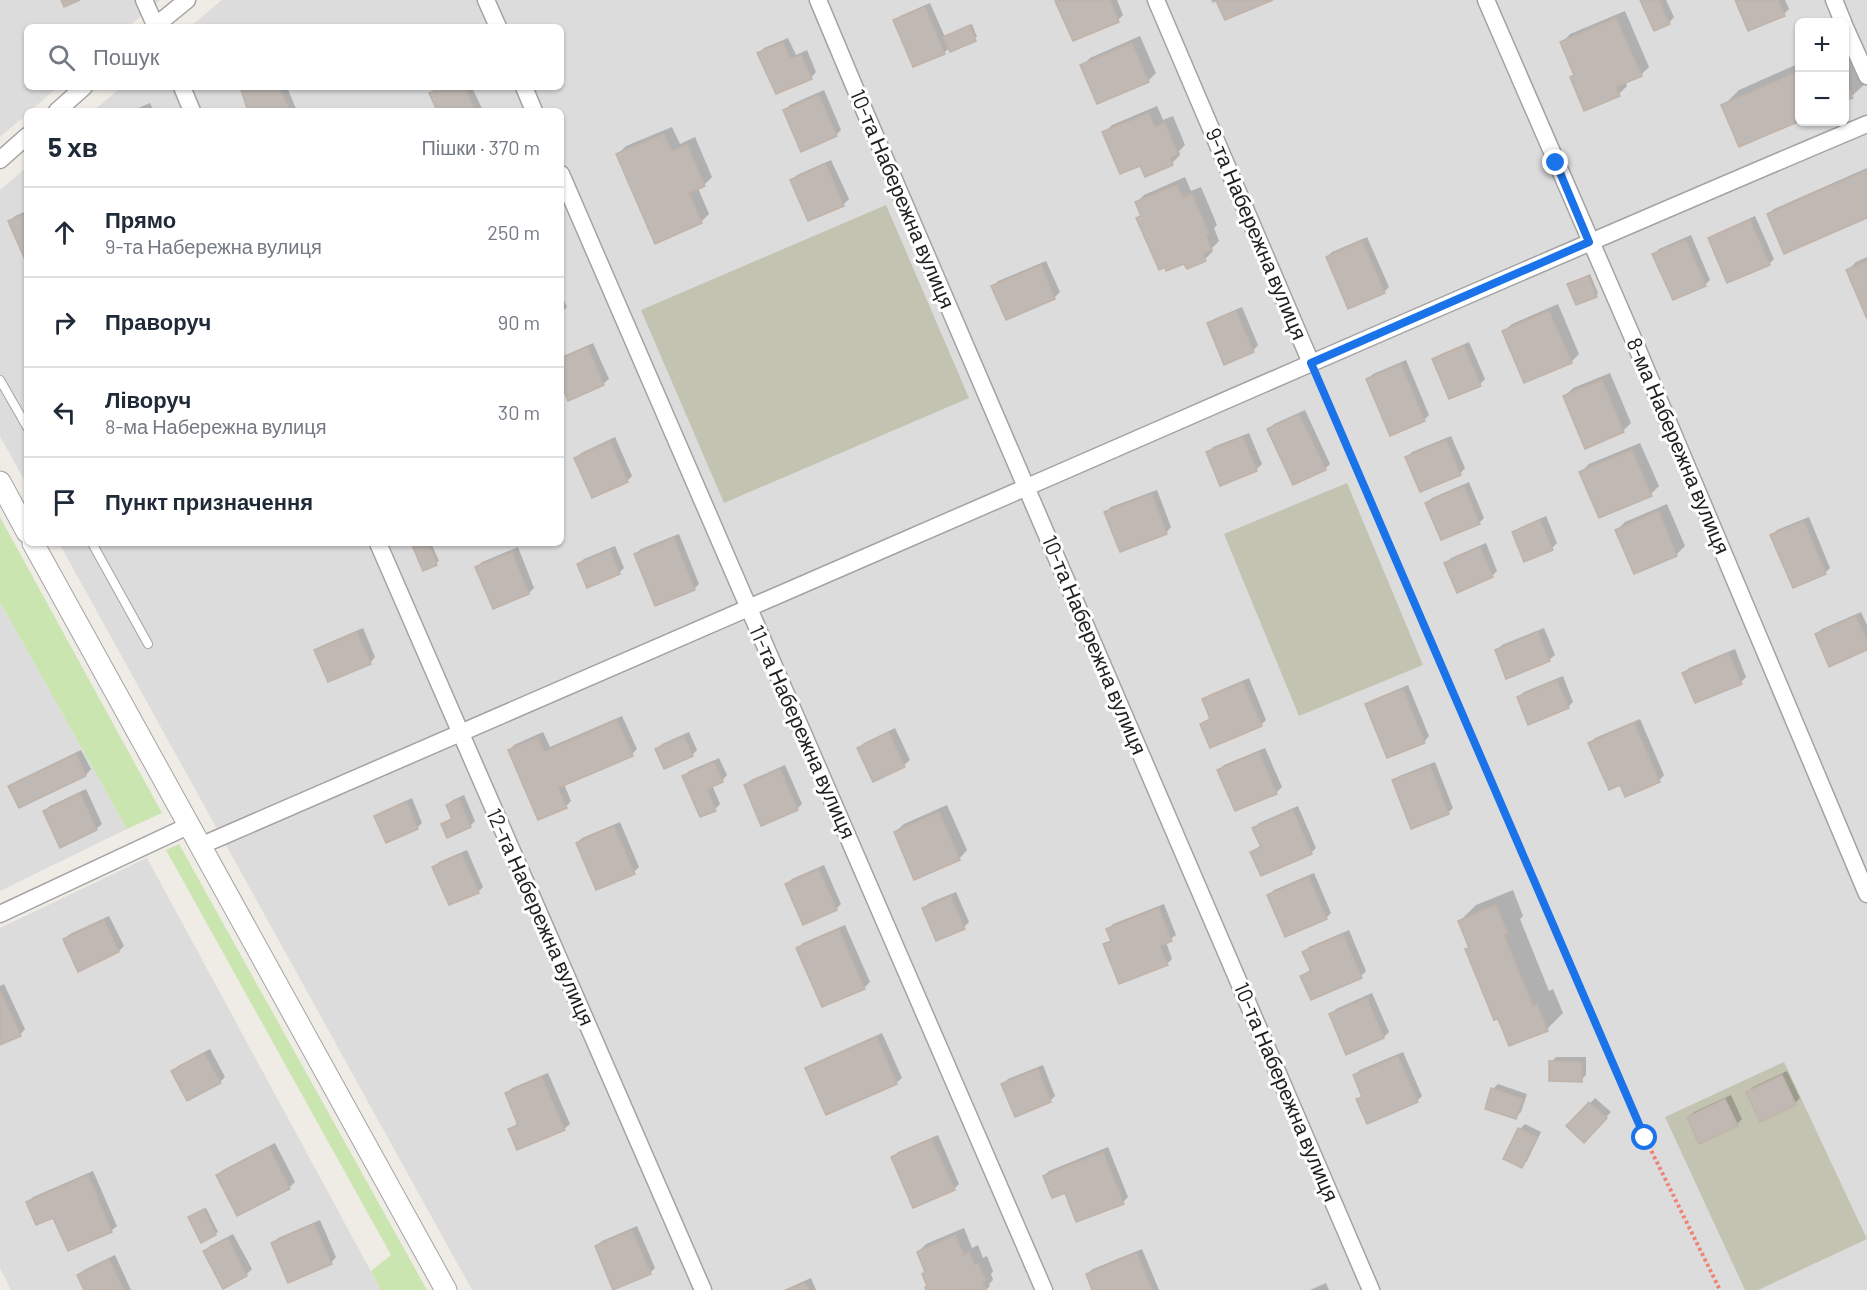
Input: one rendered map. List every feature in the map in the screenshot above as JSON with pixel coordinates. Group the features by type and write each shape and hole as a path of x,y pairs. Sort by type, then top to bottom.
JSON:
{"street":[{"path":"144,0 154,24"},
{"path":"159,24 187,0"},
{"path":"486,0 497,24"},
{"name":"10-та Набережна вулиця","path":"818,0 1371,1290"},
{"name":"9-та Набережна вулиця","path":"1156,0 1311,363"},
{"name":"8-ма Набережна вулиця","path":"1486,0 1589,242 1632,336 1867,894"},
{"path":"1834,0 1842,18"},
{"path":"1849,35 1867,76"},
{"path":"60,108 81,90"},
{"path":"183,90 191,108"},
{"path":"525,90 533,108"},
{"path":"200,846 1589,242 1867,124"},
{"path":"0,160 24,139"},
{"name":"11-та Набережна вулиця","path":"564,181 1044,1290"},
{"path":"0,482 24,526"},
{"path":"35,546 446,1290"},
{"name":"12-та Набережна вулиця","path":"379,546 703,1290"},
{"path":"0,914 188,826"}],"lane":[{"path":"0,380 24,422"},
{"path":"94,546 148,644"}],"path":[{"name":"9-та Набережна вулиця","path":"1311,363 1645,1138 1720,1290"}],"shaded area":[{"path":"0,0 160,0 132,24 24,24 24,90 54,90 34,108 24,108 24,117 0,137"},
{"path":"222,0 1867,0 1867,1290 472,1290 61,546 564,546 564,108 96,108 118,90 564,90 564,24 194,24"},
{"path":"24,170 24,480 0,436 0,190"},
{"path":"886,205 969,398 724,503 641,310"},
{"path":"1347,483 1423,665 1299,716 1224,534"},
{"path":"0,602 127,829 0,891"},
{"path":"147,858 381,1290 11,1290 0,1268 0,928"},
{"path":"1784,1062 1867,1239 1758,1290 1745,1290 1665,1117"}],"green space":[{"path":"0,517 162,813 127,829 0,602"},
{"path":"179,844 427,1290 381,1290 371,1271 391,1255 166,850"}],"building":[{"path":"61,0 80,0 64,7"},
{"path":"1110,0 1119,22 1073,41 1055,1"},
{"path":"1212,0 1273,0 1225,20 1216,1"},
{"path":"1640,0 1659,0 1670,24 1654,31"},
{"path":"1735,0 1778,0 1785,16 1748,31"},
{"path":"925,7 945,54 913,67 893,20"},
{"path":"1616,18 1642,76 1616,87 1620,96 1584,111 1570,77 1574,75 1560,42"},
{"path":"970,25 976,41 950,52 943,37"},
{"path":"783,42 790,59 801,55 812,79 776,94 757,53"},
{"path":"1132,43 1149,82 1097,104 1080,65"},
{"path":"1795,73 1795,123 1739,147 1721,105"},
{"path":"241,90 280,90 289,108 247,108"},
{"path":"436,90 466,90 474,108 436,108 429,93"},
{"path":"819,95 837,136 801,152 783,110"},
{"path":"1149,113 1155,127 1165,123 1178,154 1170,158 1173,165 1145,177 1140,166 1120,174 1102,132"},
{"path":"664,134 672,151 687,144 705,186 689,193 702,223 655,244 616,154"},
{"path":"826,164 844,206 808,221 790,180"},
{"path":"1867,170 1867,218 1784,254 1767,214"},
{"path":"1177,185 1183,198 1192,194 1209,234 1206,235 1212,250 1203,253 1206,261 1187,269 1184,264 1166,271 1165,267 1159,270 1136,218 1141,216 1135,202"},
{"path":"24,214 24,257 8,221"},
{"path":"1750,220 1770,265 1727,283 1708,238"},
{"path":"1686,240 1706,286 1673,300 1652,254"},
{"path":"1362,241 1385,293 1348,309 1326,257"},
{"path":"1867,261 1867,319 1846,270"},
{"path":"1041,265 1055,299 1006,320 991,286"},
{"path":"1588,276 1597,297 1576,305 1567,284"},
{"path":"1236,311 1254,352 1224,365 1207,323"},
{"path":"1549,311 1572,363 1524,383 1502,331"},
{"path":"1464,346 1481,386 1449,399 1432,359"},
{"path":"588,347 604,385 568,401 564,391 564,357"},
{"path":"1401,364 1425,421 1390,436 1366,379"},
{"path":"1602,380 1624,432 1585,449 1563,396"},
{"path":"1299,414 1326,470 1293,485 1267,429"},
{"path":"1243,437 1257,471 1220,486 1206,452"},
{"path":"1446,440 1461,475 1420,492 1405,457"},
{"path":"610,441 628,482 592,498 574,458"},
{"path":"1632,450 1652,496 1599,518 1579,472"},
{"path":"1464,486 1480,524 1441,540 1425,503"},
{"path":"1152,494 1167,534 1120,552 1104,512"},
{"path":"1659,511 1677,556 1634,574 1615,530"},
{"path":"1540,520 1553,550 1524,562 1512,532"},
{"path":"1804,521 1826,574 1793,588 1770,535"},
{"path":"674,538 695,590 655,606 634,554"},
{"path":"412,546 429,546 437,565 423,571"},
{"path":"1480,547 1493,577 1457,593 1444,563"},
{"path":"610,550 620,574 587,588 577,564"},
{"path":"512,552 529,594 493,609 475,567"},
{"path":"1856,616 1867,641 1867,650 1829,667 1815,634"},
{"path":"357,632 371,664 328,682 314,650"},
{"path":"1538,632 1550,661 1506,679 1495,650"},
{"path":"1729,653 1742,684 1695,703 1682,673"},
{"path":"1557,680 1569,708 1528,725 1517,697"},
{"path":"1243,682 1262,726 1210,748 1200,724 1210,719 1202,699"},
{"path":"1403,689 1425,743 1387,758 1365,704"},
{"path":"617,720 633,756 558,788 567,808 538,820 508,750 538,737 544,752"},
{"path":"1634,723 1660,782 1625,797 1620,785 1609,790 1588,743"},
{"path":"889,732 905,767 873,782 857,748"},
{"path":"684,736 693,756 664,769 655,749"},
{"path":"1259,752 1277,794 1235,811 1217,770"},
{"path":"76,754 86,776 19,808 8,786"},
{"path":"714,762 723,782 707,789 716,811 700,817 682,776"},
{"path":"1430,766 1449,814 1411,829 1392,780"},
{"path":"780,769 798,810 761,826 744,785"},
{"path":"80,793 97,830 60,848 43,811"},
{"path":"459,799 471,827 447,838 441,824 452,819 446,805"},
{"path":"407,802 418,829 386,843 374,816"},
{"path":"1293,810 1312,854 1261,876 1250,852 1261,847 1252,828"},
{"path":"939,812 960,860 914,880 894,832"},
{"path":"614,826 635,874 596,890 576,843"},
{"path":"462,854 479,893 449,905 432,867"},
{"path":"819,869 837,910 803,925 785,884"},
{"path":"1309,877 1327,919 1285,937 1267,895"},
{"path":"951,896 965,929 936,941 922,908"},
{"path":"1496,905 1508,933 1504,935 1533,1006 1537,1004 1548,1031 1509,1046 1498,1019 1494,1020 1465,949 1469,948 1458,921"},
{"path":"1159,908 1172,941 1160,946 1168,965 1119,984 1103,944 1111,941 1106,929"},
{"path":"104,920 119,952 78,972 63,939"},
{"path":"839,929 865,989 822,1007 796,948"},
{"path":"1343,934 1362,978 1311,1000 1300,976 1311,971 1302,952"},
{"path":"0,990 21,1036 0,1045"},
{"path":"1367,998 1384,1038 1346,1055 1329,1014"},
{"path":"877,1037 897,1084 826,1115 805,1068"},
{"path":"204,1053 221,1083 187,1101 171,1071"},
{"path":"1398,1056 1418,1102 1367,1124 1356,1099 1362,1097 1353,1075"},
{"path":"1549,1061 1582,1062 1582,1082 1549,1081"},
{"path":"1038,1069 1051,1102 1015,1117 1001,1084"},
{"path":"1782,1075 1796,1105 1760,1122 1746,1092"},
{"path":"542,1077 565,1130 517,1150 508,1129 518,1125 505,1093"},
{"path":"1491,1088 1523,1099 1516,1119 1485,1109"},
{"path":"1725,1099 1738,1126 1699,1144 1687,1117"},
{"path":"1589,1102 1607,1118 1584,1143 1566,1126"},
{"path":"1518,1128 1537,1137 1522,1168 1503,1159"},
{"path":"932,1139 955,1190 913,1208 891,1157"},
{"path":"269,1147 290,1189 237,1216 216,1175"},
{"path":"1103,1152 1124,1204 1076,1222 1065,1193 1052,1198 1043,1176"},
{"path":"88,1175 112,1232 68,1251 53,1218 36,1225 26,1202"},
{"path":"204,1209 216,1235 201,1243 188,1217"},
{"path":"314,1224 332,1264 288,1283 271,1243"},
{"path":"632,1230 651,1274 613,1290 595,1246"},
{"path":"955,1235 964,1255 969,1252 975,1265 978,1263 986,1280 983,1282 986,1289 926,1290 927,1286 922,1274 925,1272 917,1252"},
{"path":"228,1238 247,1276 223,1289 203,1251"},
{"path":"1137,1253 1152,1290 1092,1290 1086,1274"},
{"path":"109,1259 124,1290 84,1290 77,1275"},
{"path":"805,1283 809,1290 788,1290"}],"route":[{"path":"1556,163 1589,242 1311,363 1645,1138"}]}
